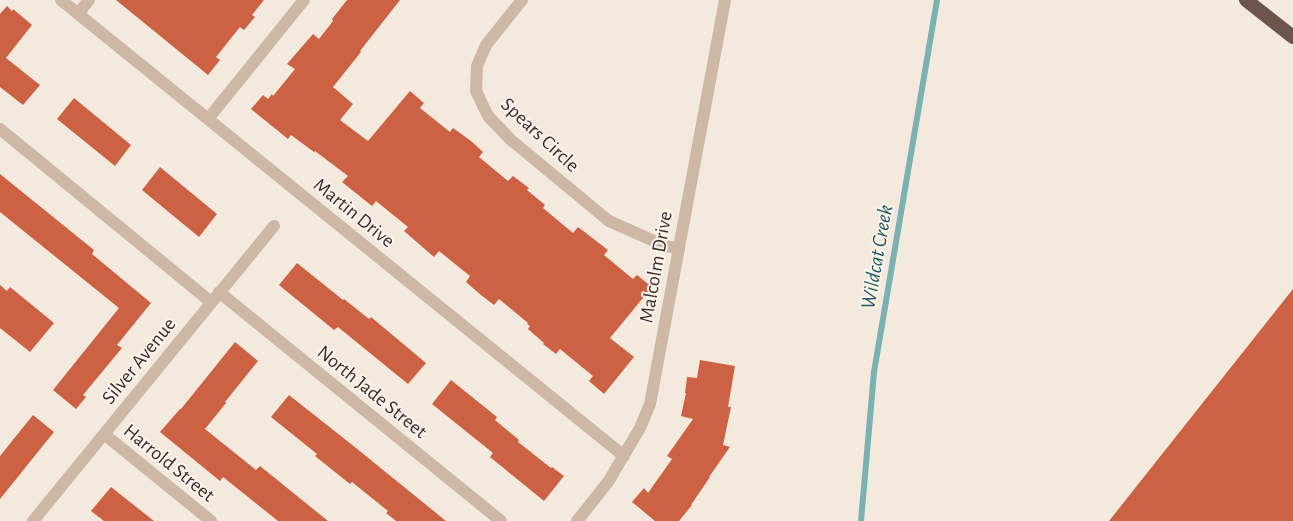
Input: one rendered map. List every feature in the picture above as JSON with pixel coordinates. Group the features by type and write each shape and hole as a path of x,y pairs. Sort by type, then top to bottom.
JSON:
{"highway":[{"path":"1246,0 1293,37"}],"street":[{"name":"Martin Drive","path":"62,0 624,456"},
{"path":"78,14 90,0"},
{"path":"208,119 304,0"},
{"name":"Spears Circle","path":"522,0 486,45 477,66 476,91 488,116 511,140 609,221 663,245 679,249"},
{"name":"Malcolm Drive","path":"577,521 608,482 640,428 650,404 725,0"},
{"name":"North Jade Street","path":"0,130 501,521"},
{"name":"Silver Avenue","path":"33,521 274,226"},
{"name":"Harrold Street","path":"104,434 211,521"}],"building":[{"path":"116,0 264,0 252,15 255,17 244,30 240,27 216,57 220,60 208,75"},
{"path":"347,0 400,0 333,87 353,104 340,120 368,141 410,91 424,103 420,108 450,132 453,128 471,141 483,152 479,157 508,181 513,176 529,188 527,190 545,205 543,208 573,233 578,227 608,250 604,255 633,279 637,275 652,287 610,338 634,357 604,394 589,381 593,376 560,349 556,354 543,344 528,329 530,326 528,323 499,299 494,305 466,282 470,276 439,251 434,257 404,231 408,227 376,201 372,206 342,182 348,176 291,135 288,139 251,109 263,95 268,99 272,94 273,96 295,69 287,64 313,34 319,39"},
{"path":"7,6 32,25 6,58 40,85 23,105 0,87 0,14"},
{"path":"74,98 131,145 115,166 57,119"},
{"path":"160,167 217,214 199,237 142,190"},
{"path":"0,174 94,250 92,254 151,303 117,345 122,348 83,395 86,397 76,409 53,390 119,308 0,212"},
{"path":"297,263 369,319 371,317 426,363 408,384 338,327 334,330 279,285"},
{"path":"0,285 7,291 10,287 54,323 30,352 0,328"},
{"path":"1293,289 1293,521 1109,521"},
{"path":"235,342 258,361 205,429 256,470 260,466 328,521 278,521 223,477 220,481 160,432"},
{"path":"700,360 735,366 728,407 731,407 723,445 730,447 692,505 679,521 655,521 632,502 644,488 648,493 672,459 667,456 693,419 681,416 687,377 697,378"},
{"path":"451,380 497,417 495,420 519,440 518,442 564,476 544,501 490,457 493,453 432,404"},
{"path":"289,395 446,521 396,521 386,513 388,511 315,456 317,454 271,417"},
{"path":"33,415 54,432 0,499 0,456"},
{"path":"111,487 154,521 104,521 91,511"}],"waterway":[{"name":"Wildcat Creek","path":"861,521 874,372 937,0"}]}
